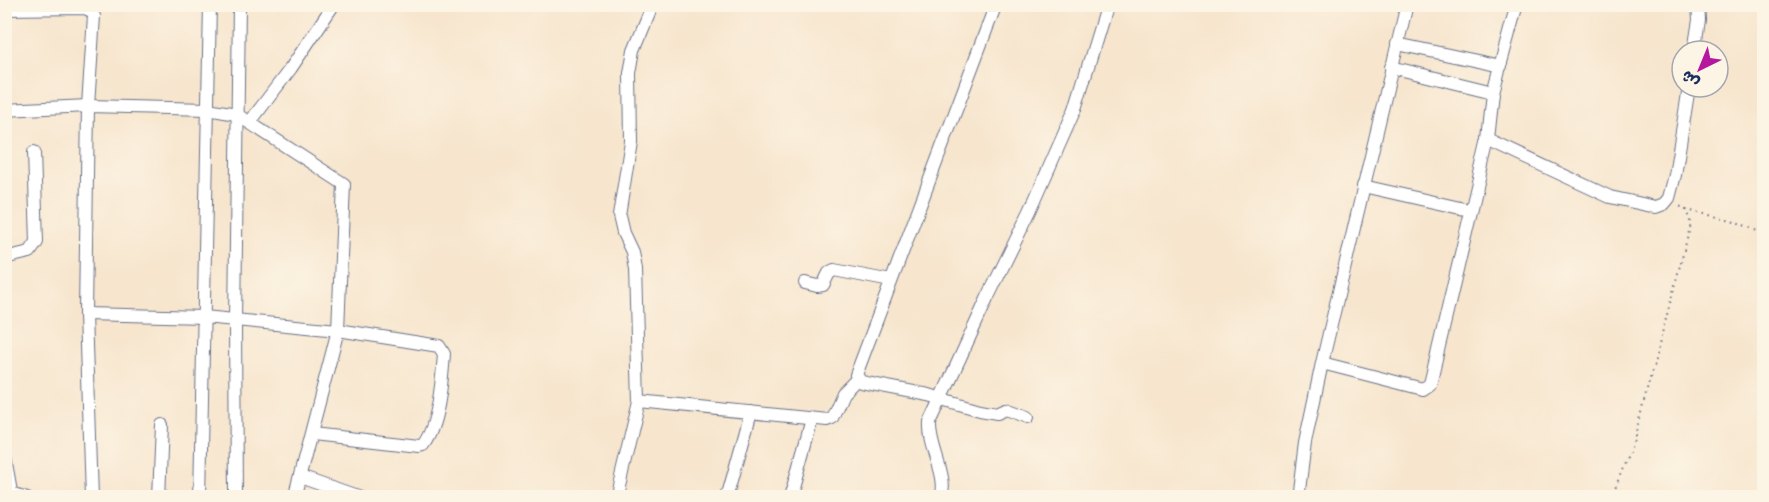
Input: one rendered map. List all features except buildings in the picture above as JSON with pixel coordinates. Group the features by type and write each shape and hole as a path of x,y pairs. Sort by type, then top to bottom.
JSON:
{"street":[{"path":"201,498 210,4"},
{"path":"236,498 236,114 239,4"},
{"path":"250,122 291,68 334,4"},
{"path":"616,498 639,401 635,270 632,252 623,233 619,216 631,141 630,73 634,50 653,4"},
{"path":"639,401 812,419 832,418 843,393 857,379 857,371 996,4"},
{"path":"941,498 942,481 929,434 930,423 1030,211 1075,109 1107,4"},
{"path":"1298,498 1305,443 1322,363 1407,4"},
{"path":"1322,363 1423,390 1430,384 1488,140 1493,92 1517,4"},
{"path":"1696,39 1699,21 1698,4"},
{"path":"4,9 67,6 88,9 94,16 88,106 85,314 91,498"},
{"path":"1396,44 1501,66"},
{"path":"1391,67 1493,92"},
{"path":"1488,140 1610,197 1656,207 1664,204 1669,198 1687,99"},
{"path":"4,110 88,106 208,109 236,114 345,185 338,330 294,498"},
{"path":"4,258 30,252 37,242 34,152"},
{"path":"1363,186 1470,210"},
{"path":"805,283 823,285 829,273 834,270 891,281"},
{"path":"85,314 204,317 338,330 439,346 444,354 441,393 425,441 418,446 312,434"},
{"path":"857,379 861,382 929,395 980,410 997,413 1006,409 1028,417"},
{"path":"727,498 751,412"},
{"path":"790,498 812,419"},
{"path":"159,498 162,425"},
{"path":"4,452 11,491 27,498"},
{"path":"300,477 360,498"},
{"path":"315,498 318,484"}],"path":[{"path":"1669,198 1686,210 1732,220 1764,234"},
{"path":"1611,498 1633,443 1679,272 1690,224 1686,210"}]}
